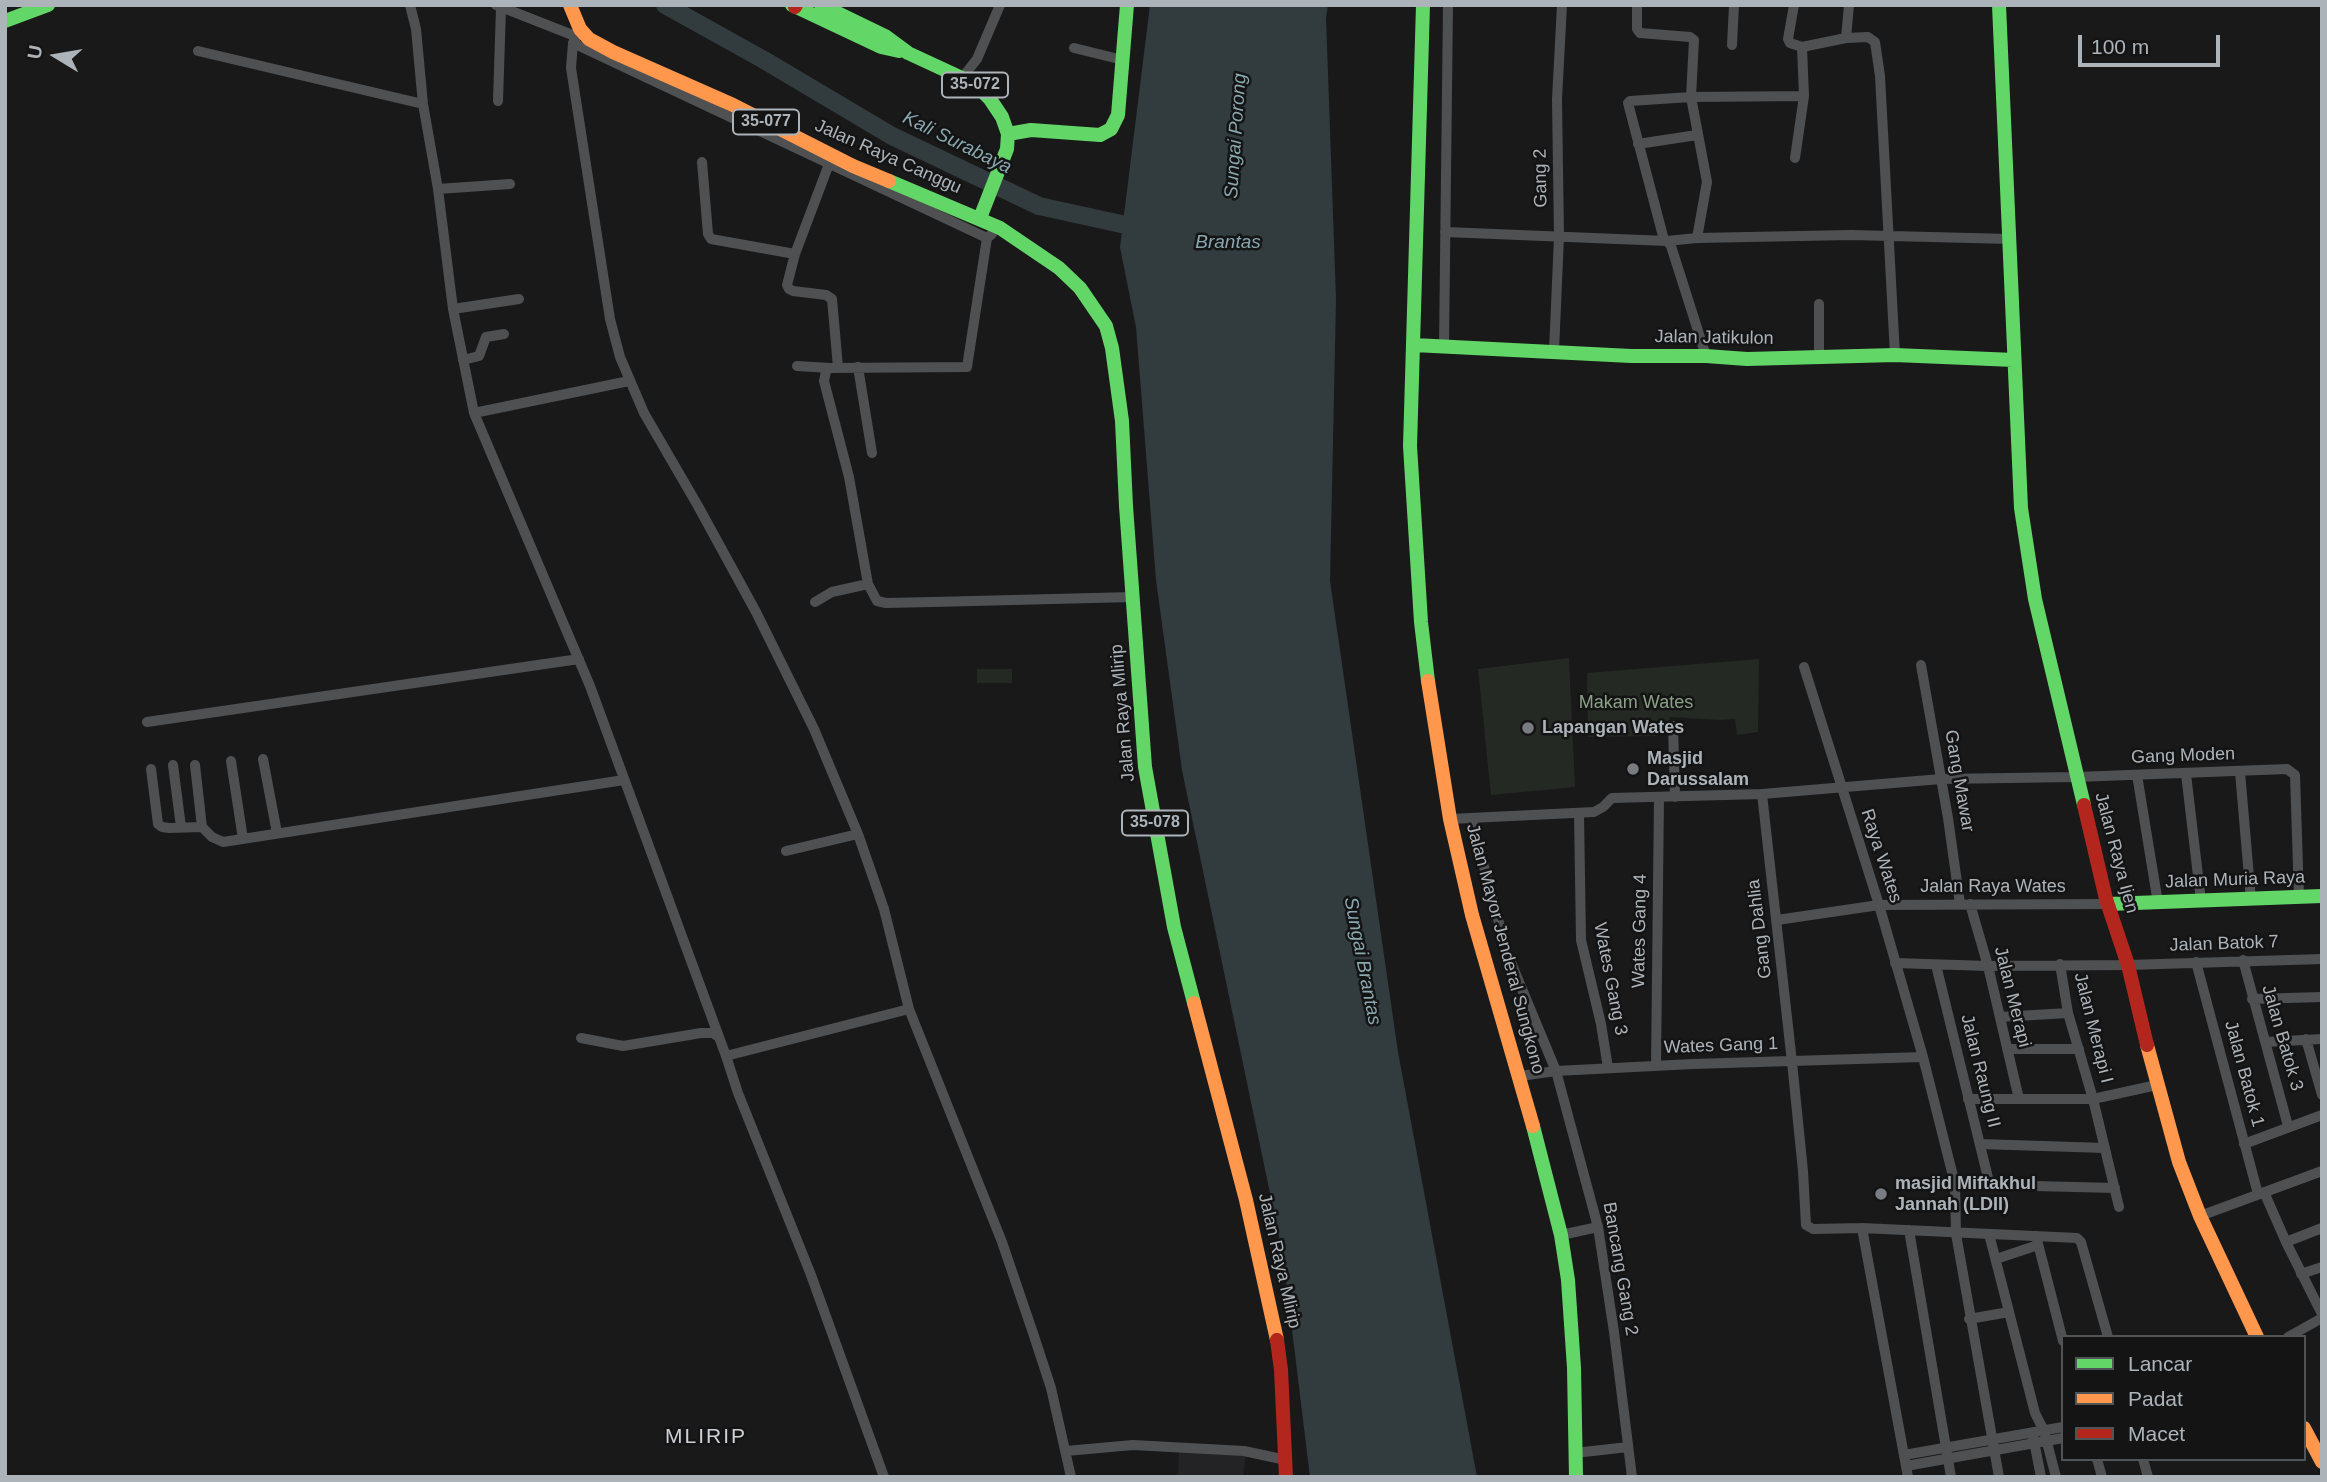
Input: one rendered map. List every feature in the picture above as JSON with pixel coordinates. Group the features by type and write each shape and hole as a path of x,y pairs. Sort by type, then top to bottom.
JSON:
{"main road":[{"path":"5,21 48,5"},
{"path":"570,5 576,36"},
{"name":"35-072","path":"821,5 885,36 908,53 978,87 1002,117 1008,142"},
{"path":"979,218 1008,142 1031,130 1100,135 1111,129 1118,115 1128,5"},
{"name":"Jalan Mayor Jenderal Sungkono","path":"1423,5 1410,446 1421,622 1430,699 1450,819 1472,915 1520,1076 1561,1235 1568,1280 1574,1368 1576,1477"},
{"name":"Jalan Raya Ijen","path":"1999,5 2022,523 2035,600 2108,904 2128,965 2179,1162 2200,1216 2256,1335"},
{"name":"35-072","path":"794,6 881,47 908,53"},
{"name":"Jalan Raya Canggu","path":"576,36 589,39 733,105 853,166 979,218"},
{"name":"Jalan Raya Mlirip","path":"979,218 1059,268 1073,281 1100,316 1110,337 1122,421 1145,767 1174,927 1246,1200 1276,1335 1282,1370 1286,1477"},
{"name":"Jalan Jatikulon","path":"1414,345 1748,359 1895,355 2014,360"},
{"name":"Jalan Muria Raya","path":"2108,904 2322,896"},
{"path":"2306,1432 2322,1462"}],"street":[{"path":"410,5 453,309 474,413 579,659 738,1093 811,1275 884,1477"},
{"path":"962,78 977,59 1000,5"},
{"path":"1444,346 1448,5"},
{"name":"Gang 2","path":"1554,351 1559,237 1557,99 1562,5"},
{"path":"1637,5 1637,29 1640,33 1690,37 1694,40 1690,97 1707,182 1697,238"},
{"path":"1732,45 1734,5"},
{"path":"1794,5 1788,41 1802,47 1846,38 1868,37 1875,42 1880,76 1895,355"},
{"path":"1846,38 1849,5"},
{"path":"498,101 498,7 576,36 829,164 987,238"},
{"path":"576,36 571,68 610,319 620,357 644,413 756,612 814,729 858,834 884,909 909,1009 1002,1242 1051,1388 1071,1477"},
{"path":"1795,158 1804,96 1802,47"},
{"path":"1074,48 1123,60"},
{"path":"198,51 423,104"},
{"path":"1706,356 1671,246 1666,241 1638,144 1629,102 1690,97 1804,96"},
{"path":"1638,144 1697,135"},
{"path":"702,162 709,237 713,241 795,254"},
{"path":"829,164 795,254 787,285 789,289 826,295 834,302 834,368"},
{"path":"438,189 510,184"},
{"path":"797,366 967,367 987,238 1000,229"},
{"path":"1446,232 1666,241 1697,238 1889,236 2010,239"},
{"path":"453,309 519,299"},
{"path":"1819,304 1819,356"},
{"path":"463,360 479,356 486,337 504,334"},
{"path":"858,366 872,453"},
{"path":"834,368 826,370 824,380 849,477 868,584 874,598 886,603 1133,597"},
{"path":"474,413 629,380"},
{"path":"815,602 832,592 868,584"},
{"path":"146,722 579,659"},
{"name":"Gang Mawar","path":"1921,665 1965,904"},
{"name":"Raya Wates","path":"1804,667 1879,905 1923,1057 1955,1184 1955,1234 1999,1477"},
{"path":"1673,726 1675,797"},
{"path":"264,759 277,834"},
{"path":"231,761 243,839"},
{"path":"173,765 181,827"},
{"path":"195,765 202,827"},
{"path":"151,769 158,824 169,828 202,827 223,842 624,780"},
{"name":"Gang Moden","path":"1450,819 1594,812 1612,798 1762,793 1941,779 2290,770 2295,775 2299,897"},
{"path":"2240,772 2251,900"},
{"path":"2186,774 2201,901"},
{"path":"2137,775 2158,903"},
{"name":"Gang Dahlia","path":"1762,793 1792,1062 1806,1225 1813,1229 1862,1228"},
{"name":"Wates Gang 4","path":"1656,1066 1659,797"},
{"name":"Wates Gang 3","path":"1579,813 1581,940 1601,1024 1608,1068"},
{"name":"Bancang Gang 2","path":"1471,818 1507,953 1556,1070 1598,1227 1632,1477"},
{"path":"786,851 858,834"},
{"name":"Jalan Merapi","path":"1965,904 1988,966 2019,1099"},
{"name":"Jalan Raya Wates","path":"1777,920 1879,905 2108,904"},
{"path":"1486,960 1507,953"},
{"name":"Jalan Batok 7","path":"1895,963 1988,966 2128,965 2322,958"},
{"name":"Jalan Batok 3","path":"2243,960 2288,1126"},
{"name":"Jalan Batok 1","path":"2196,962 2244,1144 2261,1193 2321,1312"},
{"name":"Jalan Merapi I","path":"2060,964 2068,1013 2093,1099 2119,1207"},
{"name":"Jalan Raung II","path":"1936,965 1990,1186"},
{"path":"2252,999 2322,997"},
{"path":"726,1056 909,1009"},
{"path":"2000,1017 2068,1013"},
{"path":"581,1038 623,1046 701,1033 713,1033 719,1037"},
{"path":"2266,1042 2322,1039"},
{"path":"2306,1040 2322,1095"},
{"path":"2007,1049 2079,1049"},
{"name":"Wates Gang 1","path":"1520,1076 1556,1070 1923,1057"},
{"path":"1968,1099 2093,1099 2157,1085"},
{"path":"2244,1144 2322,1115"},
{"path":"1980,1144 2105,1148"},
{"path":"2200,1216 2322,1171"},
{"path":"1955,1184 2115,1188"},
{"path":"1561,1235 1598,1227"},
{"path":"2061,1438 2039,1437 1947,1453 1906,1466 1862,1228 1989,1234 2037,1240 2074,1237 2079,1240 2107,1335"},
{"path":"2286,1242 2322,1228"},
{"path":"1909,1230 1951,1477"},
{"path":"1989,1234 2035,1413 2041,1477"},
{"path":"1996,1259 2037,1240"},
{"path":"2037,1240 2061,1335"},
{"path":"2301,1274 2322,1267"},
{"path":"1969,1319 2009,1312"},
{"path":"2291,1335 2321,1312"},
{"path":"2039,1437 2061,1428"},
{"path":"2039,1437 2056,1477"},
{"path":"1066,1451 1133,1445 1244,1451 1286,1460"},
{"path":"1575,1453 1628,1447"}],"shaded area":[{"path":"1179,1451 1246,1454 1243,1477 1178,1477"}],"green space":[{"name":"Lapangan Wates","path":"1569,658 1575,787 1491,795 1478,669"},
{"name":"Makam Wates","path":"1759,659 1758,732 1737,735 1735,719 1670,717 1667,729 1658,728 1658,736 1588,737 1587,673"},
{"path":"977,669 1012,669 1012,683 977,683"}],"water":[{"name":"Brantas","path":"1150,5 1328,5 1326,18 1336,299 1330,581 1398,1052 1477,1477 1310,1477 1283,1256 1182,770 1156,580 1136,327 1120,247"}],"waterway":[{"name":"Kali Surabaya","path":"665,5 892,136 1039,206 1144,229"}],"traffic: fast":[{"path":"5,21 48,5"},
{"path":"792,5 881,47 899,51"},
{"path":"821,5 885,36 908,53 962,78 978,87 990,99 1002,117 1008,134 1007,149 980,218"},
{"path":"1008,134 1031,130 1100,135 1111,129 1118,115 1127,5"},
{"path":"1423,5 1410,446 1421,622 1428,681"},
{"path":"1999,5 2021,508 2035,599 2084,805"},
{"path":"889,181 1000,228 1059,268 1080,288 1106,326 1112,348 1122,421 1145,767 1174,927 1194,1003"},
{"path":"1414,345 1747,359 1895,355 2014,360"},
{"path":"2108,904 2322,896"},
{"path":"1533,1126 1561,1235 1568,1280 1574,1368 1576,1477"}],"traffic: slow":[{"path":"570,5 580,29 589,39 889,181"},
{"path":"1428,681 1450,819 1472,915 1533,1126"},
{"path":"1194,1003 1246,1200 1277,1340"},
{"path":"2147,1045 2179,1162 2200,1216 2256,1335"},
{"path":"2306,1432 2322,1462"}],"traffic: jam":[{"path":"2084,805 2106,899 2128,965 2147,1045"},
{"path":"1277,1340 1286,1477"}],"place":[{"name":"Lapangan Wates","path":"1528,728"},
{"name":"Masjid Darussalam","path":"1633,769"},
{"name":"masjid Miftakhul Jannah (LDII)","path":"1881,1194"}],"district":[{"name":"MLIRIP","path":"706,1437"}],"water label":[{"name":"Sungai Porong","path":"1236,136"},
{"name":"Sungai Brantas","path":"1362,961"}]}
